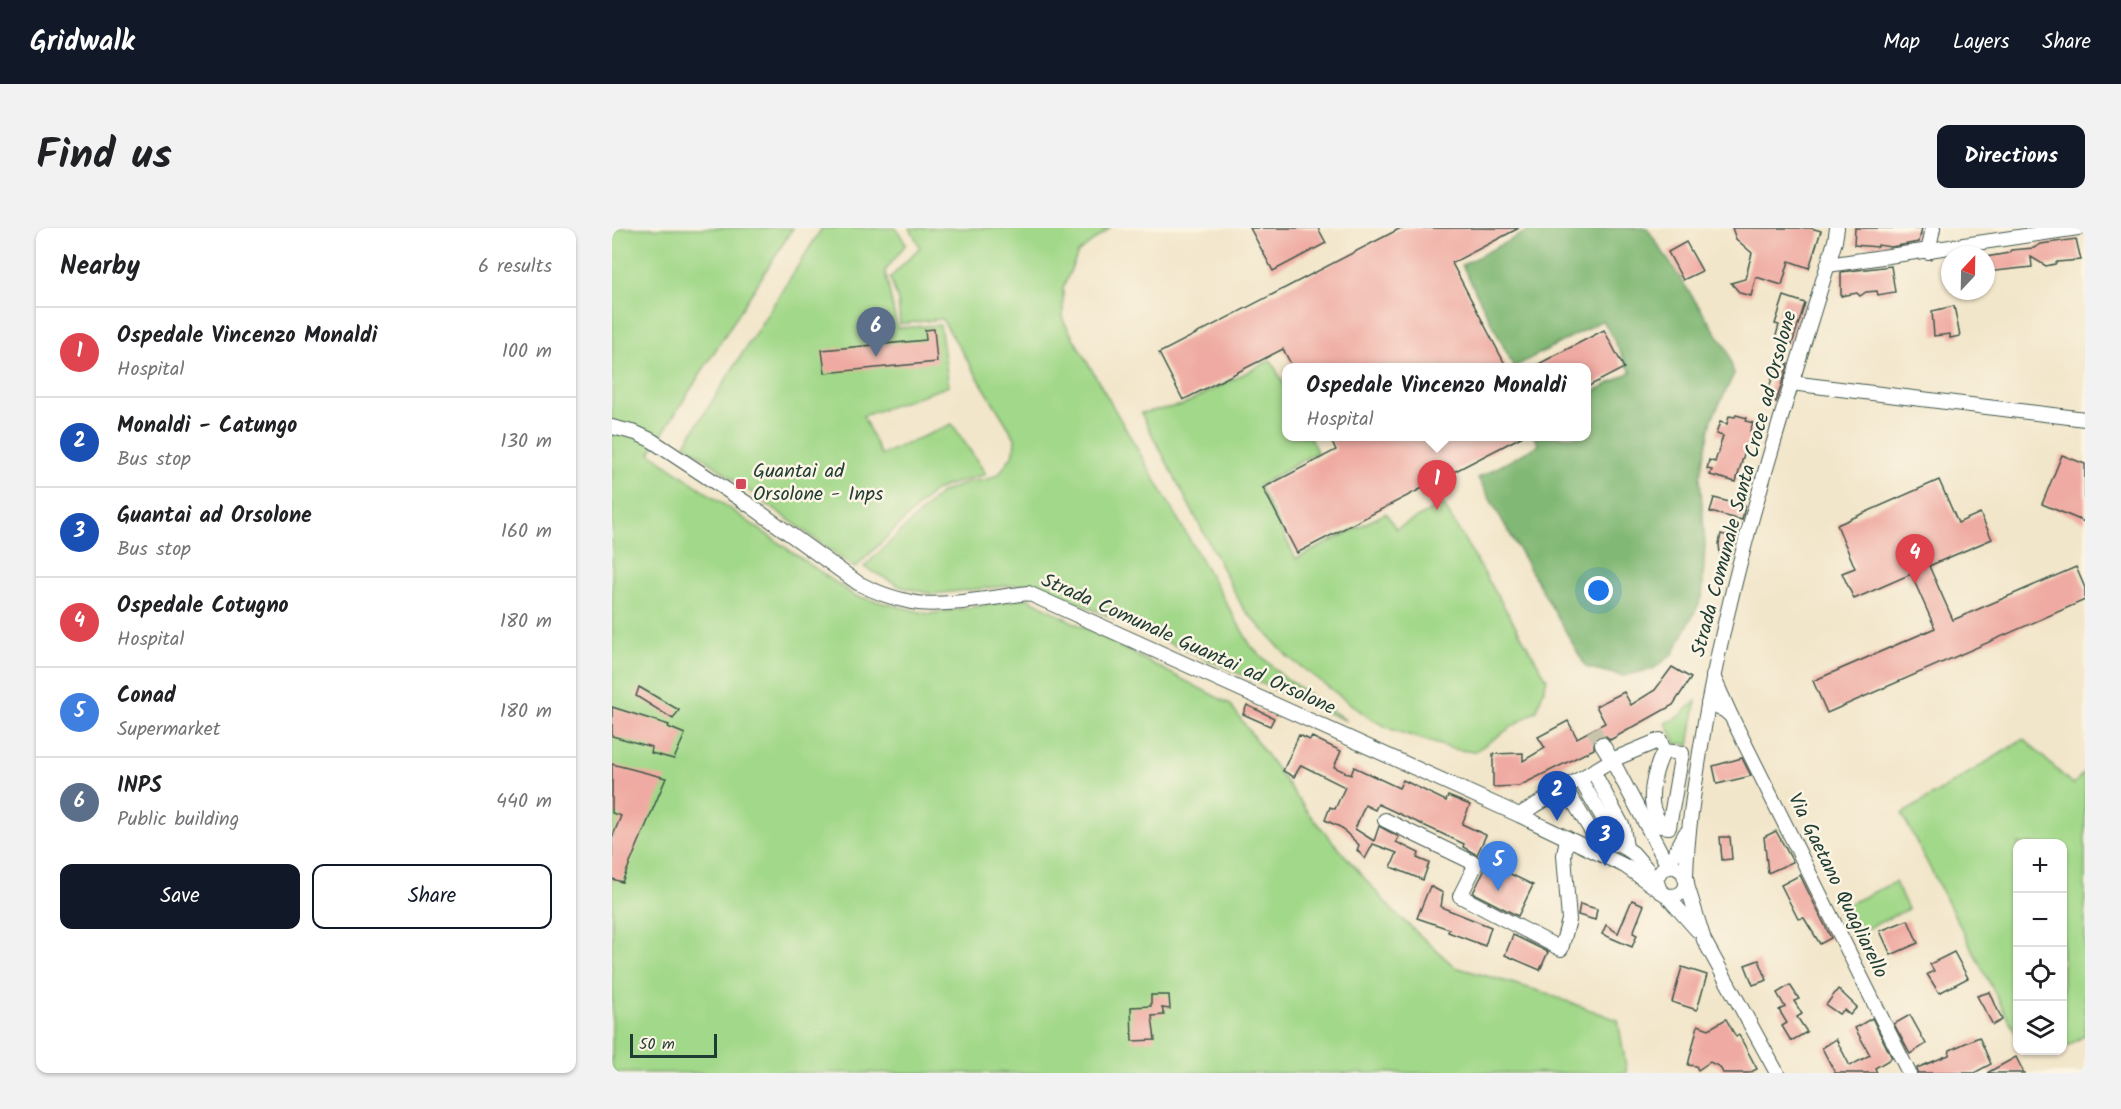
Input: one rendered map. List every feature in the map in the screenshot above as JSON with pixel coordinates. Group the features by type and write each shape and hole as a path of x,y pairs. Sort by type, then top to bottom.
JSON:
{"street":[{"name":"Strada Comunale Santa Croce ad Orsolone","path":"1704,940 1686,879 1689,823 1713,676 1739,568 1837,228"},
{"path":"1928,252 1933,228"},
{"path":"1828,265 2078,228"},
{"path":"1791,383 2085,419"},
{"name":"Strada Comunale Guantai ad Orsolone","path":"612,427 636,433 651,440 751,506 858,583 876,592 913,602 948,602 1028,593 1519,815 1625,866 1663,893 1704,940"},
{"name":"Via Gaetano Quagliarello","path":"1713,676 1909,1073"},
{"path":"1708,704 1724,710 1731,716"},
{"path":"1519,815 1612,760 1660,740 1664,751 1659,761 1652,799 1653,809 1661,826 1669,827 1682,753 1664,751"},
{"path":"1602,744 1665,868"},
{"path":"1593,771 1623,827 1622,846"},
{"path":"1580,779 1622,846 1647,869"},
{"path":"1565,788 1592,832 1603,840 1622,846"},
{"path":"1385,820 1476,864 1460,896 1561,949 1569,920 1564,855 1567,838"},
{"name":"Strada Comunale Santa Croce ad Orsolone","path":"1665,868 1689,823"},
{"name":"Strada Comunale Guantai ad Orsolone","path":"1625,866 1647,869 1665,868"},
{"path":"1665,868 1679,868 1686,879 1684,890 1680,894 1671,896 1663,893 1656,879 1665,868"},
{"path":"1704,940 1777,1073"}],"green space":[{"path":"621,228 793,228 650,453 855,596 929,614 1027,598 1230,704 1309,814 1392,910 1455,967 1536,990 1618,1020 1627,1073 612,1073 612,233"},
{"path":"822,228 896,228 906,244 885,271 897,328 940,325 949,386 863,416 881,455 952,424 986,474 945,486 933,492 855,568 685,444"},
{"path":"910,228 1110,228 1078,253 1063,288 1063,320 1251,646 1280,674 1347,721 1033,583 932,594 902,587 864,567 942,492 999,474 1014,453 1015,438 942,319 900,324 898,300 890,278 920,247"},
{"path":"1533,228 1647,228 1727,349 1734,374 1712,419 1700,477 1705,544 1702,598 1673,654 1653,669 1623,676 1586,667 1478,478 1539,445 1536,441 1591,441 1591,393 1631,372 1603,320 1522,363 1512,363 1462,265"},
{"path":"1271,360 1282,381 1282,441 1312,441 1317,452 1259,486 1296,559 1386,513 1396,529 1443,504 1547,679 1537,710 1474,752 1453,749 1393,730 1371,719 1288,657 1243,608 1141,413 1183,405"},
{"path":"1696,701 1689,746 1684,743 1677,745 1666,723 1680,716"},
{"path":"2024,739 2073,785 2085,771 2085,1035 2067,1046 2067,839 2013,839 2013,1028 1902,814"},
{"path":"1895,882 1908,909 1852,936 1838,909"}],"building":[{"path":"1250,228 1318,228 1326,243 1273,271"},
{"path":"1401,228 1519,228 1452,263 1504,363 1290,363 1283,349 1183,400 1159,353"},
{"path":"1732,228 1811,228 1821,231 1809,268 1789,261 1782,285 1756,277 1751,296 1740,293 1731,283 1745,279 1752,253 1736,239"},
{"path":"1855,228 1922,228 1919,242 1891,247 1878,245 1878,247 1854,245"},
{"path":"2076,239 2081,260 2057,262 2046,266 2031,257 2032,267 1995,271 1995,255 2009,253 2011,250 2034,248 2041,244"},
{"path":"1686,242 1702,271 1683,280 1668,252"},
{"path":"1891,266 1895,292 1878,295 1877,291 1866,292 1860,296 1857,293 1841,296 1841,272"},
{"path":"1784,296 1805,303 1792,344 1775,339 1779,325 1775,324"},
{"path":"1954,306 1960,336 1950,338 1950,334 1934,336 1932,311"},
{"path":"934,329 937,362 825,373 822,350 926,340 925,330"},
{"path":"1604,330 1624,368 1591,385 1591,363 1541,363"},
{"path":"1777,361 1788,364 1776,402 1766,399"},
{"path":"1736,415 1747,418 1746,421 1753,423 1750,431 1755,432 1751,445 1747,443 1736,482 1710,475 1712,470 1707,469 1709,460 1715,462 1723,436 1716,434 1720,422 1727,424 1729,416 1735,417"},
{"path":"1332,441 1513,441 1297,553 1263,488 1336,450"},
{"path":"2062,455 2085,464 2085,522 2042,504"},
{"path":"1939,480 1958,523 1980,513 1992,539 1929,566 1953,620 2076,567 2085,588 2085,600 1827,713 1813,681 1935,628 1911,574 1854,599 1842,573 1855,568 1837,525"},
{"path":"1714,498 1745,506 1742,520 1710,512"},
{"path":"1721,534 1736,538 1730,557 1720,554"},
{"path":"1672,667 1691,678 1673,705 1610,740 1606,736 1598,736 1594,740 1594,749 1519,786 1493,787 1493,754 1523,753 1523,761 1545,748 1538,737 1568,721 1577,738 1605,723 1596,706 1624,692 1631,705 1655,690"},
{"path":"639,687 679,710 673,719 636,696"},
{"path":"1247,705 1274,718 1270,726 1243,714"},
{"path":"612,707 669,725 668,727 685,734 674,759 651,753 652,747 612,736"},
{"path":"1299,735 1310,740 1312,737 1341,751 1334,767 1351,775 1354,767 1399,788 1403,780 1446,801 1448,796 1470,805 1462,824 1486,835 1477,855 1463,847 1464,844 1378,804 1375,810 1365,805 1355,829 1374,841 1379,826 1399,837 1396,842 1419,853 1417,858 1429,863 1423,880 1391,867 1397,853 1373,844 1365,859 1357,850 1359,845 1340,827 1325,820 1330,807 1335,809 1345,787 1301,765 1294,777 1283,771"},
{"path":"1742,758 1751,776 1717,784 1713,766"},
{"path":"612,764 666,778 622,882 612,879 612,838 621,816 612,813"},
{"path":"1776,831 1793,862 1768,873 1764,837"},
{"path":"1720,837 1730,837 1732,859 1722,860"},
{"path":"1488,863 1533,885 1518,916 1473,893"},
{"path":"1800,875 1831,938 1820,944 1804,918 1798,919 1781,885"},
{"path":"1430,886 1443,893 1441,907 1491,927 1485,946 1448,932 1449,929 1417,918"},
{"path":"1632,900 1644,905 1633,933 1637,935 1632,947 1602,934 1606,925 1618,933"},
{"path":"1580,904 1597,909 1595,920 1578,915"},
{"path":"1908,920 1918,943 1891,955 1880,931"},
{"path":"1513,935 1548,952 1540,970 1505,955"},
{"path":"1954,952 1968,978 1939,993 1927,974 1934,971 1930,964"},
{"path":"1759,960 1767,980 1753,985 1745,965"},
{"path":"1682,967 1707,975 1697,1010 1672,1002"},
{"path":"1790,985 1799,999 1794,1001 1802,1014 1797,1017 1807,1032 1791,1041 1782,1026 1787,1023 1779,1010 1785,1007 1777,993"},
{"path":"1838,989 1857,1007 1850,1015 1844,1010 1839,1014 1826,1005"},
{"path":"1990,992 2002,1020 1993,1025 1977,996"},
{"path":"1151,995 1169,995 1170,1009 1162,1008 1164,1015 1152,1016 1155,1040 1132,1041 1131,1007 1151,1006"},
{"path":"1910,1015 1926,1044 1910,1054 1894,1024"},
{"path":"1872,1018 1892,1058 1875,1068 1877,1073 1835,1073 1822,1048 1836,1039 1850,1066 1870,1055 1855,1028"},
{"path":"1726,1019 1736,1037 1739,1035 1757,1069 1749,1073 1723,1073 1720,1067 1710,1062 1698,1070 1696,1066 1688,1065 1698,1025 1709,1029"},
{"path":"1979,1037 1991,1064 1974,1073 1918,1073 1917,1068 1949,1055 1950,1050"},
{"path":"2016,1057 2024,1073 1987,1073"}],"tunnel":[{"path":"1593,729 1602,744"}],"place":[{"name":"INPS","path":"876,357"},
{"name":"Guantai ad Orsolone - Inps","path":"741,484"},
{"name":"Ospedale Vincenzo Monaldi","path":"1437,510"},
{"name":"Ospedale Cotugno","path":"1915,584"},
{"name":"Monaldi - Catungo","path":"1557,821"},
{"name":"Guantai ad Orsolone","path":"1605,866"},
{"name":"Conad","path":"1498,891"}]}
